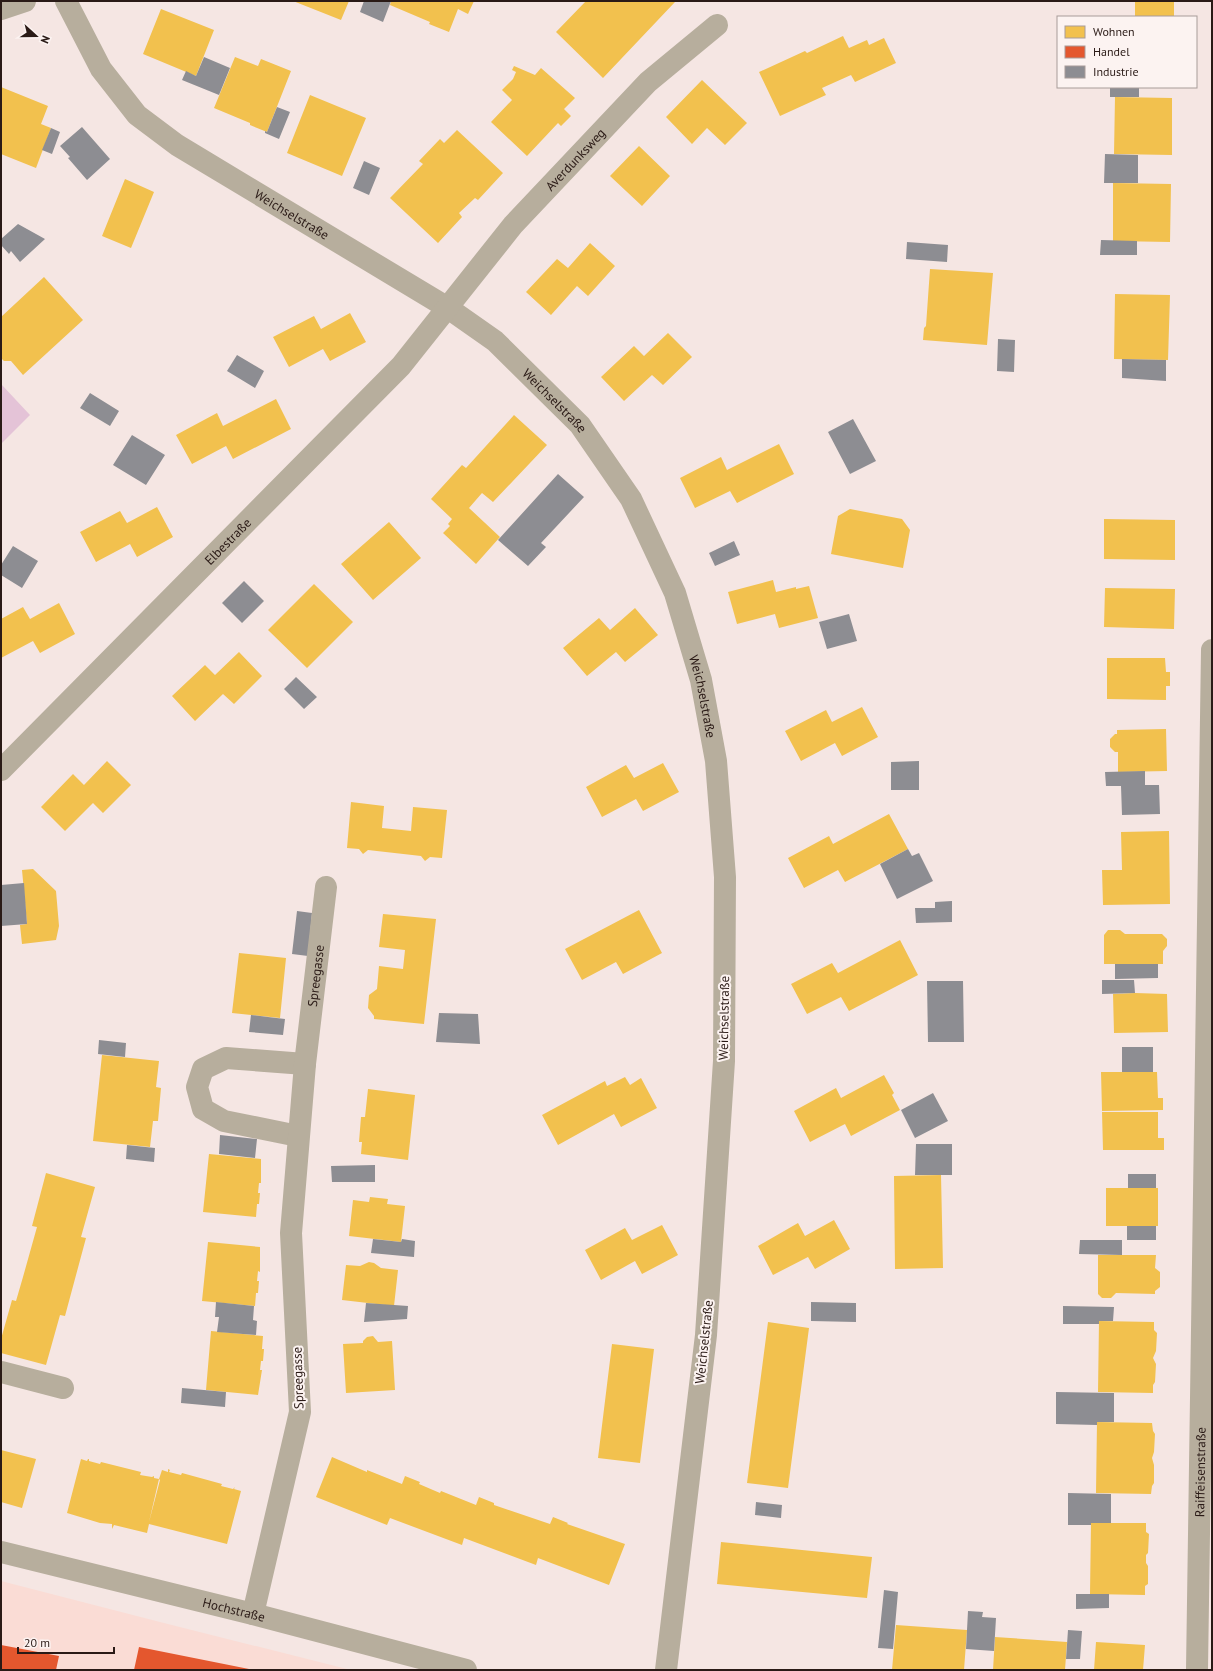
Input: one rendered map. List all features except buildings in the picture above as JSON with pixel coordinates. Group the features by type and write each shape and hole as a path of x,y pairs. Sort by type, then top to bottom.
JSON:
{"street":[{"path":"1,8 25,1"},
{"name":"Weichselstraße","path":"66,1 101,69 137,115 176,145 448,308 495,341 580,425 631,499 675,593 701,680 716,761 725,877 724,1061 706,1335 666,1670"},
{"name":"Averdunksweg","path":"448,308 513,225 648,82 717,25"},
{"name":"Elbestraße","path":"1,770 401,366 448,308"},
{"name":"Raiffeisenstraße","path":"1197,1670 1212,650"},
{"name":"Spreegasse","path":"253,1614 300,1412 291,1233 305,1064 326,887"},
{"path":"298,1136 224,1121 203,1109 197,1087 203,1069 226,1058 305,1064"},
{"path":"1,1372 63,1388"},
{"name":"Hochstraße","path":"1,1552 253,1614 466,1670"}],"shaded area":[{"path":"1,384 30,415 1,444"},
{"path":"1,1581 160,1622 351,1670 1,1670"}]}
